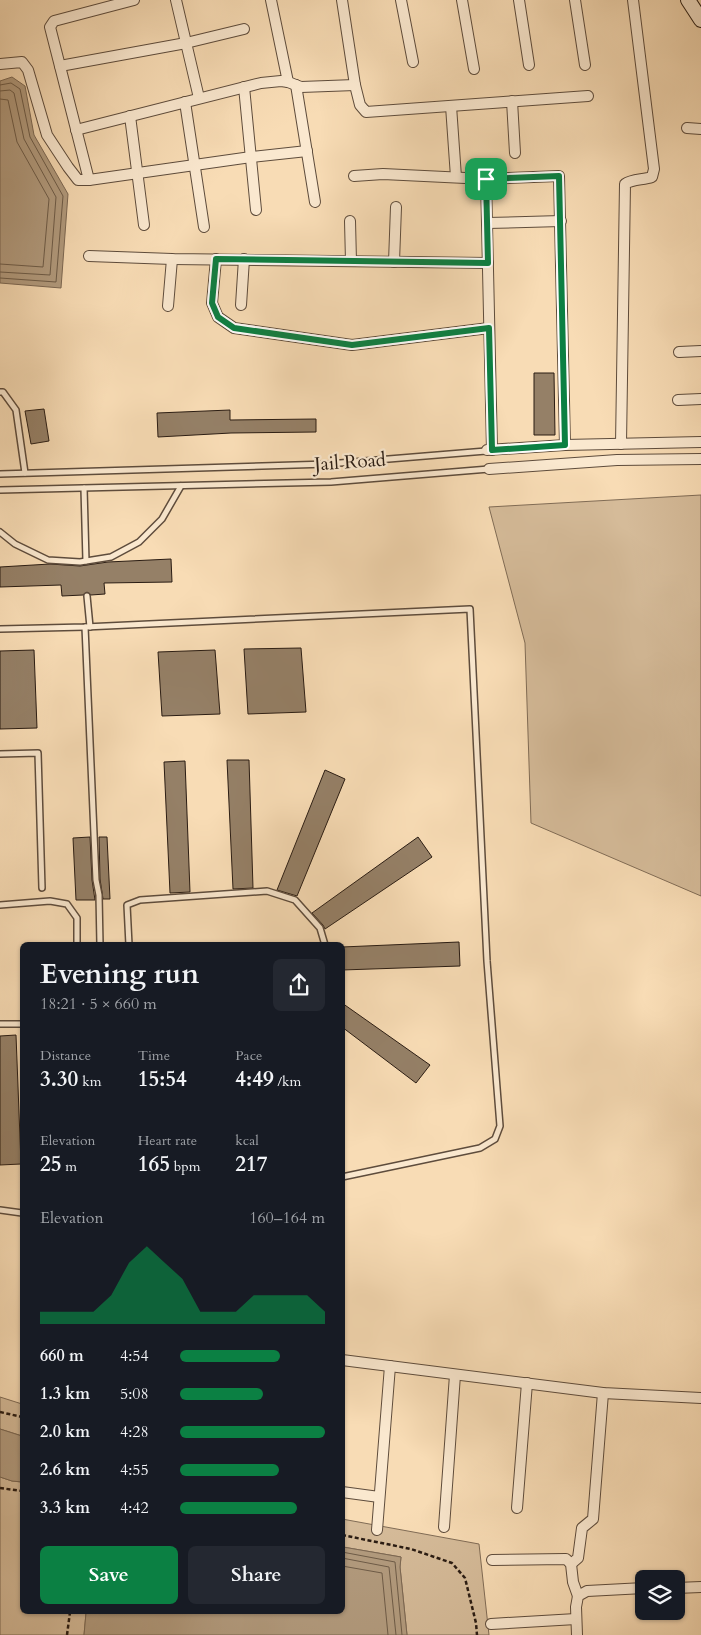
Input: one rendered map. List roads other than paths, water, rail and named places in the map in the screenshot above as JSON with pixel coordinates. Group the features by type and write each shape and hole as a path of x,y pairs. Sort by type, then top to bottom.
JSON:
{"main road":[{"path":"688,0 701,20"}],"street":[{"path":"88,180 50,27 54,21 134,0"},
{"path":"176,0 199,98"},
{"path":"271,0 307,151 315,202"},
{"path":"342,0 355,85 360,105 366,112 588,96"},
{"path":"401,0 413,62"},
{"path":"462,0 474,69"},
{"path":"519,0 529,65"},
{"path":"575,0 585,65"},
{"path":"621,444 625,184 629,181 645,180 652,177 654,169 633,0"},
{"path":"60,66 186,42 244,28"},
{"path":"0,64 22,62 28,70 47,135 78,180 250,156 307,151"},
{"path":"76,130 273,81 292,83 305,87 355,85"},
{"path":"244,87 256,210"},
{"path":"512,101 515,153"},
{"path":"185,102 204,227"},
{"path":"451,106 456,177"},
{"path":"130,116 144,225"},
{"path":"687,128 701,129"},
{"path":"354,176 391,174 486,179 559,176 565,445"},
{"path":"486,179 489,450 565,445 701,442"},
{"path":"394,262 396,206"},
{"path":"350,221 351,261"},
{"path":"487,223 561,221"},
{"path":"88,256 172,259 488,263"},
{"path":"168,306 172,259"},
{"path":"216,259 212,303 218,317 234,328 352,345 489,328"},
{"path":"241,305 244,259"},
{"path":"679,352 701,351"},
{"path":"678,400 701,399"},
{"name":"Jail Road","path":"488,469 617,460 701,460"},
{"path":"345,1360 603,1393 701,1398"},
{"path":"377,1530 390,1366"},
{"path":"444,1527 455,1374"},
{"path":"517,1508 527,1383"},
{"path":"571,1564 578,1558 582,1528 592,1519 603,1393"},
{"path":"345,1492 379,1497"},
{"path":"492,1560 566,1559 571,1564 573,1582 578,1596 576,1607 577,1635"},
{"path":"685,1588 701,1587"},
{"path":"578,1596 588,1591 635,1588"},
{"path":"491,1624 576,1619"}],"lane":[{"path":"0,392 4,392 16,410 25,473"},
{"path":"0,474 328,464 489,450"},
{"name":"Jail Road","path":"0,490 331,482 488,469"},
{"path":"0,532 15,544 48,560 80,562 111,557 139,542 162,519 181,486"},
{"path":"84,488 86,561"},
{"path":"87,596 96,880 100,895 100,942"},
{"path":"0,629 87,627 470,609 488,961 500,1126 494,1139 480,1148 345,1176"},
{"path":"0,754 38,753 42,888"},
{"path":"129,942 127,904 140,900 267,891 295,900 320,928 324,942"},
{"path":"0,905 50,901 67,904 77,918 77,942"},
{"path":"0,1024 20,1024"},
{"path":"0,1210 20,1213"}],"water":[{"path":"12,77 25,86 34,135 68,194 61,288 0,283 0,81"},
{"path":"0,1429 20,1435 20,1482 0,1477"},
{"path":"345,1547 401,1557 400,1567 407,1635 84,1635 86,1614 345,1614"}]}
